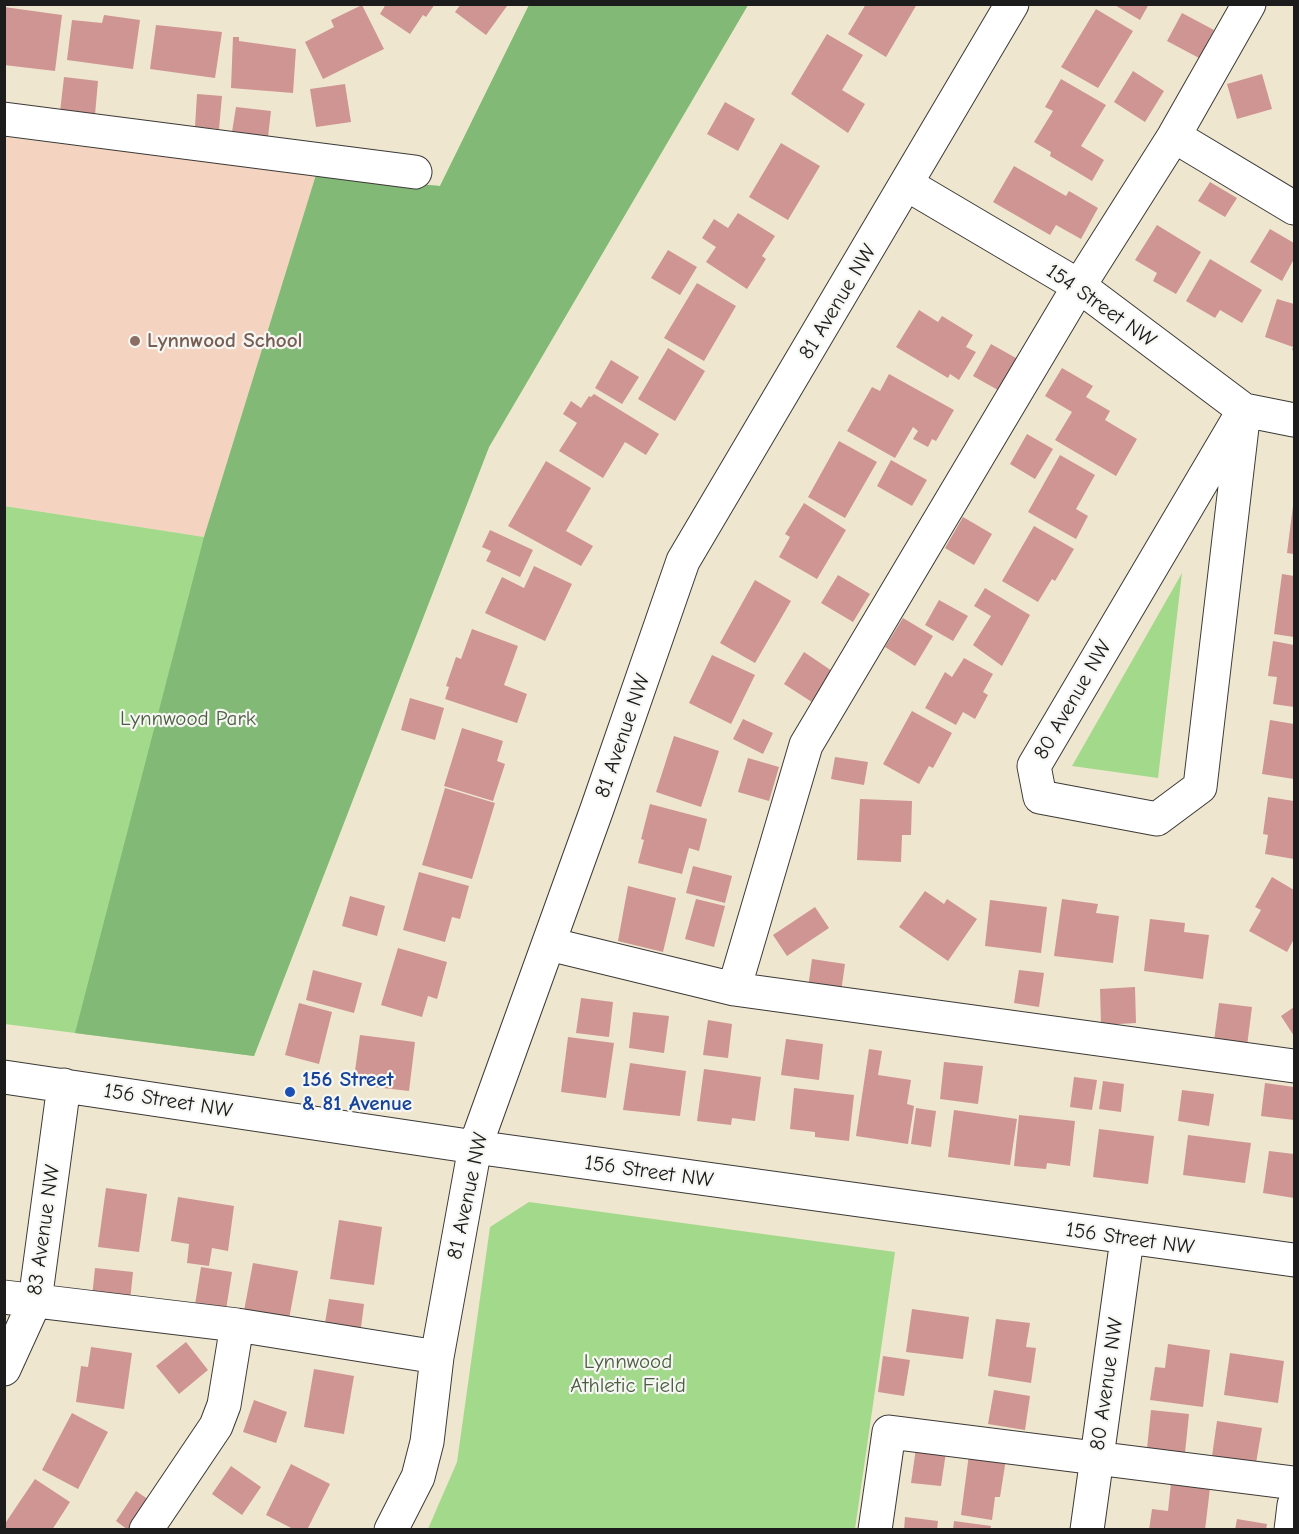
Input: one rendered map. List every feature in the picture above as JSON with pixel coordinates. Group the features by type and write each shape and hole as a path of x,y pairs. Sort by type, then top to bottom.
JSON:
{"street":[{"name":"81 Avenue NW","path":"391,1530 418,1477 427,1442 437,1357 475,1147 549,944 683,561 908,185 1012,4"},
{"path":"734,990 806,745 1079,286 1174,136 1249,4"},
{"path":"4,119 416,172"},
{"path":"1174,136 1294,208"},
{"name":"154 Street NW","path":"908,185 1079,286 1244,410 1294,420"},
{"name":"80 Avenue NW","path":"1244,410 1200,787 1157,819 1040,797 1034,766 1244,410"},
{"path":"549,944 734,990 1294,1066"},
{"name":"156 Street NW","path":"4,1077 475,1147 1127,1239 1294,1260"},
{"name":"83 Avenue NW","path":"4,1369 64,1085"},
{"name":"80 Avenue NW","path":"1087,1530 1127,1239"},
{"path":"20,1299 237,1325 437,1357"},
{"path":"146,1530 216,1426 224,1406 237,1325"},
{"path":"875,1530 889,1432 1294,1483"},
{"path":"1291,1530 1294,1505"}],"shaded area":[{"name":"Lynnwood School","path":"4,137 316,175 204,537 5,506"}],"green space":[{"name":"Lynnwood Park","path":"529,5 748,5 489,447 254,1056 5,1024 4,506 204,537 316,175 440,186"},
{"name":"Lynnwood Park","path":"529,5 748,5 489,447 254,1056 75,1033 204,537 316,175 440,186"},
{"path":"1182,573 1158,778 1072,766"},
{"name":"Lynnwood Athletic Field","path":"529,1202 895,1252 855,1529 428,1529 457,1462 490,1227"}],"building":[{"path":"386,4 435,4 426,17 423,15 410,34 380,14"},
{"path":"461,4 506,4 507,6 486,35 455,12"},
{"path":"866,4 917,4 886,57 848,34"},
{"path":"1113,4 1149,4 1140,20"},
{"path":"362,5 384,49 323,79 305,42 334,27 331,20"},
{"path":"4,7 62,15 55,71 4,65"},
{"path":"1096,9 1133,31 1098,88 1061,67"},
{"path":"1182,13 1214,30 1199,58 1167,41"},
{"path":"104,15 140,20 133,69 67,60 72,20 102,23"},
{"path":"156,25 222,32 215,78 150,69"},
{"path":"827,34 863,55 842,90 865,104 848,133 791,94"},
{"path":"233,37 239,37 239,41 296,49 293,93 231,88"},
{"path":"1133,71 1164,91 1145,122 1114,102"},
{"path":"1262,74 1272,109 1237,119 1227,84"},
{"path":"64,77 98,81 95,115 60,112"},
{"path":"1061,79 1106,105 1081,146 1104,160 1092,181 1050,156 1051,152 1034,142 1053,111 1045,107"},
{"path":"345,84 351,122 316,127 310,89"},
{"path":"197,94 222,96 219,129 195,127"},
{"path":"725,102 755,119 738,151 707,134"},
{"path":"236,107 271,111 268,137 232,132"},
{"path":"781,143 820,166 788,220 749,197"},
{"path":"1014,166 1066,196 1069,191 1098,208 1081,239 1056,225 1050,235 993,202"},
{"path":"1210,182 1237,198 1225,217 1198,201"},
{"path":"738,213 775,236 762,256 766,259 747,289 706,262 716,247 702,238 714,219 728,228"},
{"path":"1157,225 1201,252 1176,294 1153,281 1157,273 1135,260"},
{"path":"1270,229 1294,243 1294,259 1282,281 1250,262"},
{"path":"668,250 697,267 680,295 651,278"},
{"path":"1210,259 1262,290 1242,323 1220,310 1215,318 1186,301"},
{"path":"697,283 736,306 704,361 664,338"},
{"path":"1277,299 1294,304 1294,351 1293,347 1265,337"},
{"path":"919,310 938,322 942,316 973,335 966,347 976,352 959,380 950,374 948,378 896,347"},
{"path":"991,344 1023,362 1005,394 973,376"},
{"path":"668,348 705,371 675,421 638,399"},
{"path":"611,360 639,377 622,404 595,388"},
{"path":"1062,368 1093,386 1086,397 1110,411 1105,420 1137,439 1116,476 1055,440 1072,412 1045,396"},
{"path":"889,374 954,410 936,441 932,439 928,447 913,439 918,431 913,427 895,458 847,431 872,387 880,391"},
{"path":"594,394 659,434 646,455 625,442 603,478 559,451 577,423 563,414 571,401 581,408 589,396"},
{"path":"1027,434 1053,449 1035,479 1010,464"},
{"path":"839,441 877,462 845,518 808,497"},
{"path":"1060,455 1095,475 1076,509 1088,516 1076,539 1028,512"},
{"path":"891,460 927,480 912,506 877,486"},
{"path":"546,461 591,488 566,531 593,546 581,566 508,526"},
{"path":"804,503 846,530 817,579 779,557 790,537 785,534"},
{"path":"1294,506 1294,554 1287,553"},
{"path":"963,517 992,534 974,565 945,548"},
{"path":"1034,526 1074,549 1055,581 1052,579 1038,602 1002,581"},
{"path":"490,530 533,550 520,577 486,561 491,551 482,547"},
{"path":"534,566 572,584 545,641 485,613 502,577 524,588"},
{"path":"1282,574 1294,576 1294,637 1274,634"},
{"path":"838,575 870,594 853,622 821,603"},
{"path":"755,580 791,601 755,663 720,643"},
{"path":"985,588 1030,615 1002,666 973,645 991,616 974,606"},
{"path":"939,600 968,616 953,641 925,625"},
{"path":"903,618 933,636 915,666 885,647"},
{"path":"472,629 518,646 504,685 527,694 517,723 445,699 449,687 446,686 456,657 461,659"},
{"path":"1273,641 1294,645 1294,707 1273,704 1277,677 1268,676"},
{"path":"804,652 835,673 815,704 784,684"},
{"path":"712,655 755,675 731,724 689,703"},
{"path":"964,658 993,674 983,692 988,695 975,719 963,712 956,725 925,708 945,672 952,677"},
{"path":"410,698 444,708 435,740 401,730"},
{"path":"912,711 952,733 933,768 929,766 919,784 883,764"},
{"path":"743,719 773,733 763,754 733,739"},
{"path":"1270,720 1294,724 1294,779 1262,774"},
{"path":"462,728 503,741 497,761 505,764 493,801 444,786"},
{"path":"674,736 719,751 701,807 656,792"},
{"path":"835,757 868,762 864,785 831,779"},
{"path":"748,758 779,767 769,801 738,792"},
{"path":"445,788 495,803 472,879 422,865"},
{"path":"1268,797 1294,801 1294,859 1265,854 1268,835 1263,834"},
{"path":"860,799 912,801 911,835 902,835 901,862 857,860"},
{"path":"650,804 707,819 699,851 689,848 682,874 638,863 644,840 641,839"},
{"path":"693,866 732,876 725,903 686,893"},
{"path":"419,872 469,886 460,919 452,917 445,942 403,930"},
{"path":"1272,877 1294,890 1294,939 1287,952 1249,931 1261,910 1255,907"},
{"path":"628,886 676,898 663,952 618,941"},
{"path":"925,891 944,904 947,899 977,919 948,961 899,927"},
{"path":"350,896 385,906 377,936 342,926"},
{"path":"696,899 725,906 714,947 685,939"},
{"path":"1062,899 1098,904 1096,913 1119,916 1113,963 1054,956"},
{"path":"990,900 1047,907 1041,953 985,946"},
{"path":"815,907 829,928 787,956 773,935"},
{"path":"1150,919 1185,923 1184,932 1209,935 1203,979 1144,971"},
{"path":"398,948 447,962 437,999 428,996 422,1017 381,1005"},
{"path":"812,959 845,964 841,992 808,988"},
{"path":"313,970 362,983 354,1013 306,1000"},
{"path":"1019,970 1044,973 1039,1007 1014,1003"},
{"path":"1135,987 1136,1023 1101,1025 1100,989"},
{"path":"581,998 613,1002 609,1037 576,1033"},
{"path":"299,1003 332,1012 319,1064 285,1055"},
{"path":"1219,1003 1252,1007 1247,1046 1214,1041"},
{"path":"1294,1007 1294,1036 1281,1016"},
{"path":"633,1012 669,1016 664,1053 629,1048"},
{"path":"708,1020 732,1024 728,1058 703,1055"},
{"path":"360,1035 415,1042 409,1091 374,1087 375,1080 354,1078"},
{"path":"568,1037 614,1043 606,1098 561,1092"},
{"path":"786,1039 823,1044 819,1080 781,1075"},
{"path":"869,1049 882,1051 878,1075 911,1080 907,1104 914,1106 908,1144 856,1136"},
{"path":"944,1062 983,1066 978,1104 940,1099"},
{"path":"630,1063 686,1071 680,1116 623,1110"},
{"path":"704,1069 761,1077 755,1121 732,1118 731,1125 697,1121"},
{"path":"1074,1077 1097,1080 1092,1110 1070,1107"},
{"path":"1103,1081 1124,1084 1121,1112 1099,1109"},
{"path":"1265,1083 1294,1087 1294,1120 1261,1116"},
{"path":"794,1088 854,1095 849,1141 815,1137 815,1132 790,1129"},
{"path":"1182,1090 1214,1094 1209,1126 1178,1121"},
{"path":"916,1108 936,1111 931,1147 911,1144"},
{"path":"954,1110 1017,1119 1010,1165 948,1157"},
{"path":"1019,1115 1075,1121 1070,1166 1047,1163 1046,1169 1014,1166"},
{"path":"1099,1129 1154,1136 1148,1184 1093,1177"},
{"path":"1188,1135 1251,1143 1245,1183 1183,1175"},
{"path":"1269,1151 1294,1154 1294,1198 1263,1193"},
{"path":"106,1188 147,1194 139,1252 98,1247"},
{"path":"178,1197 234,1206 228,1251 212,1248 209,1266 187,1263 189,1244 171,1241"},
{"path":"339,1220 382,1227 374,1285 330,1279"},
{"path":"253,1263 298,1271 289,1319 244,1311"},
{"path":"201,1267 232,1272 225,1316 194,1311"},
{"path":"95,1268 133,1272 130,1301 92,1297"},
{"path":"329,1299 364,1304 360,1335 324,1329"},
{"path":"912,1309 969,1317 963,1359 906,1352"},
{"path":"996,1319 1030,1323 1026,1347 1036,1348 1031,1383 988,1376"},
{"path":"186,1342 208,1370 179,1394 156,1366"},
{"path":"1168,1344 1210,1350 1203,1407 1150,1400 1155,1367 1165,1368"},
{"path":"91,1347 132,1353 124,1409 76,1402 81,1366 88,1367"},
{"path":"1230,1353 1284,1361 1278,1403 1224,1395"},
{"path":"883,1356 910,1360 904,1396 878,1392"},
{"path":"314,1369 354,1376 344,1434 304,1427"},
{"path":"994,1390 1030,1396 1025,1430 988,1424"},
{"path":"254,1400 287,1412 276,1443 243,1432"},
{"path":"1151,1410 1189,1414 1185,1453 1147,1449"},
{"path":"72,1413 108,1432 78,1489 42,1470"},
{"path":"1217,1421 1262,1428 1256,1463 1212,1456"},
{"path":"916,1448 946,1452 941,1486 911,1483"},
{"path":"969,1454 1006,1459 1000,1497 995,1497 992,1520 961,1515"},
{"path":"291,1464 330,1484 307,1530 295,1530 266,1515"},
{"path":"231,1466 261,1487 242,1515 212,1494"},
{"path":"35,1479 70,1502 52,1530 7,1530 4,1525"},
{"path":"1171,1483 1210,1488 1205,1530 1149,1530 1152,1509 1168,1511"},
{"path":"136,1491 152,1502 133,1530 128,1530 116,1521"},
{"path":"905,1517 938,1521 937,1530 904,1530"},
{"path":"1237,1519 1267,1524 1266,1530 1235,1530"},
{"path":"954,1521 991,1526 990,1530 953,1530"}],"place":[{"name":"Lynnwood School","path":"135,341"},
{"name":"156 Street & 81 Avenue","path":"290,1092"}]}
